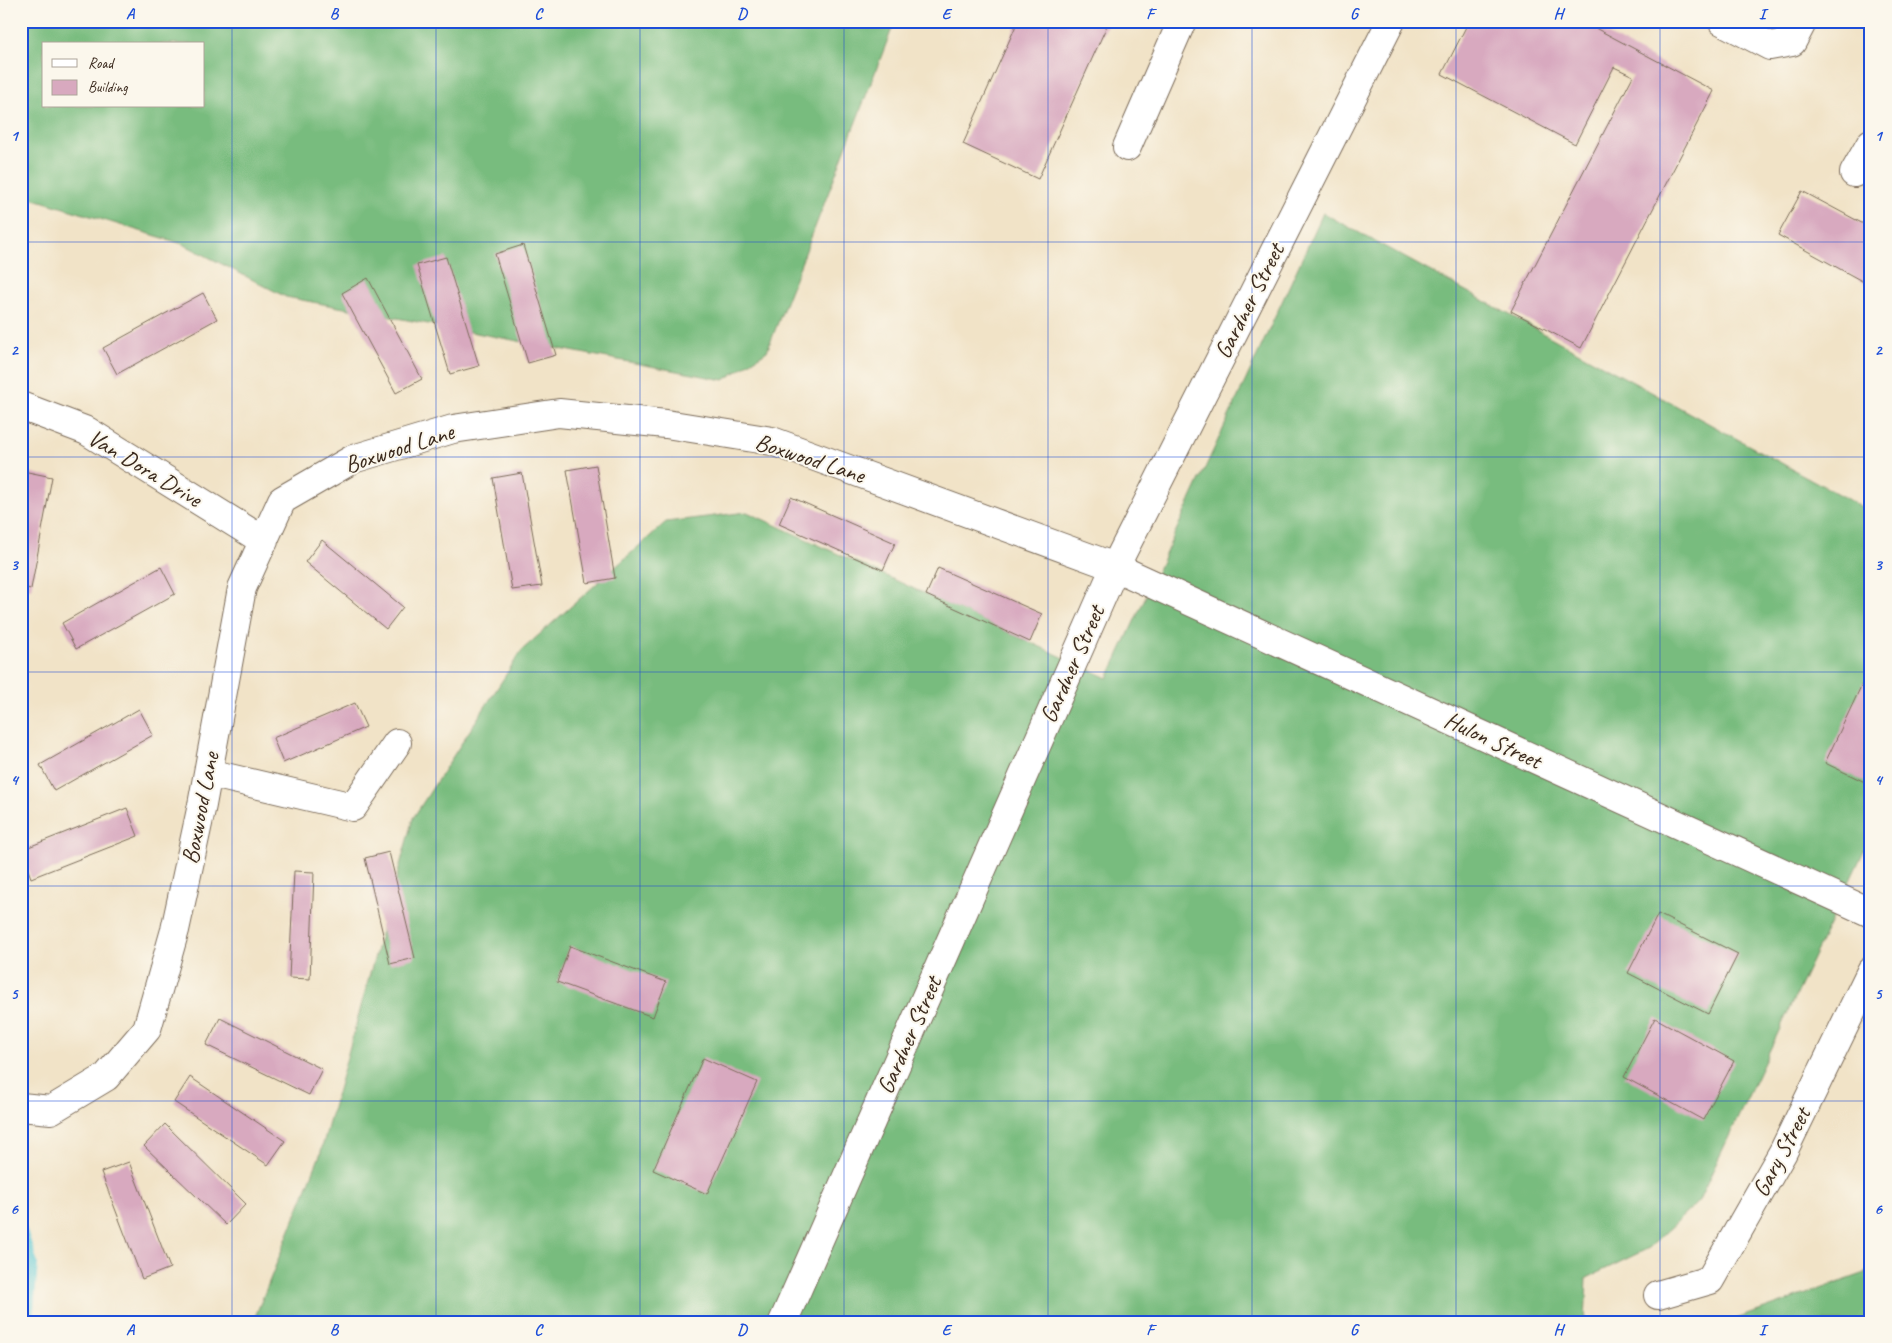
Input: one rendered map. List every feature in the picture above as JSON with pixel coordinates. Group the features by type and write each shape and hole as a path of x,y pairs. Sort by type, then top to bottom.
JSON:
{"street":[{"path":"1128,147 1182,21"},
{"name":"Gardner Street","path":"783,1322 1115,567 1391,21"},
{"path":"1722,21 1770,46 1792,42 1803,21"},
{"path":"1854,173 1871,143"},
{"name":"Van Dora Drive","path":"21,406 87,431 264,541"},
{"name":"Boxwood Lane","path":"21,1107 51,1110 106,1077 146,1029 175,930 208,774 242,588 282,500 353,458 453,429 559,413 666,424 772,441 1115,567"},
{"name":"Hulon Street","path":"1115,567 1871,913"},
{"path":"208,774 353,807 397,743"},
{"name":"Gary Street","path":"1658,1295 1710,1280 1783,1152 1871,971"}],"green space":[{"path":"21,21 895,21 767,351 724,380 286,297 183,244 21,195"},
{"path":"1323,213 1871,512 1871,836 1698,1202 1649,1248 1587,1278 1585,1322 253,1322 320,1155 413,818 522,650 666,522 747,512 1108,678"},
{"path":"1871,1271 1871,1322 1728,1322"}],"building":[{"path":"1018,21 1109,21 1038,179 963,144"},
{"path":"1469,21 1582,21 1714,91 1581,348 1511,311 1633,76 1614,67 1575,144 1442,74"},
{"path":"1802,191 1871,228 1871,286 1778,235"},
{"path":"523,245 556,355 528,363 495,254"},
{"path":"446,257 479,366 450,374 417,265"},
{"path":"368,278 422,379 396,393 342,293"},
{"path":"203,293 217,319 117,374 103,348"},
{"path":"596,465 615,578 587,583 567,470"},
{"path":"23,471 52,477 31,589 21,587 21,482"},
{"path":"522,473 542,586 512,590 493,478"},
{"path":"791,497 895,543 883,570 779,524"},
{"path":"322,540 403,607 386,629 305,562"},
{"path":"161,567 175,594 76,649 62,623"},
{"path":"938,568 1042,614 1030,642 926,595"},
{"path":"1863,682 1871,685 1871,785 1825,763"},
{"path":"355,703 366,727 283,763 273,738"},
{"path":"139,709 153,735 54,791 40,765"},
{"path":"127,808 138,836 31,878 21,850"},
{"path":"389,852 415,958 390,964 365,858"},
{"path":"294,871 314,872 310,979 289,978"},
{"path":"1658,914 1738,954 1708,1014 1628,973"},
{"path":"570,946 666,982 653,1017 557,982"},
{"path":"220,1018 322,1069 309,1095 206,1045"},
{"path":"1655,1018 1734,1061 1703,1120 1624,1077"},
{"path":"703,1058 757,1082 707,1194 653,1170"},
{"path":"190,1077 285,1141 268,1165 174,1102"},
{"path":"165,1124 246,1204 226,1225 144,1146"},
{"path":"129,1162 170,1268 142,1279 101,1172"}],"waterway":[{"path":"21,1228 33,1263 28,1322"}]}
